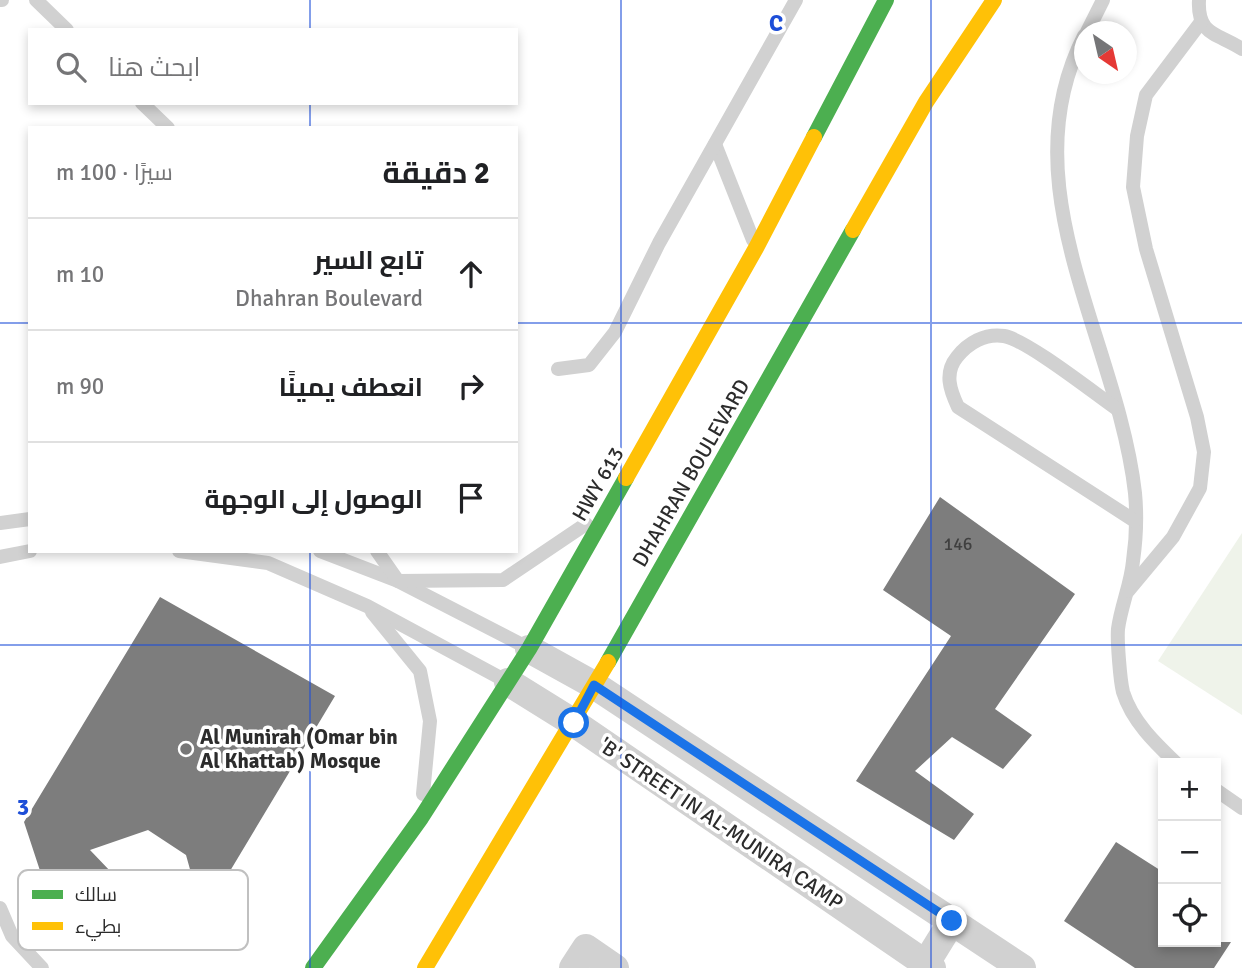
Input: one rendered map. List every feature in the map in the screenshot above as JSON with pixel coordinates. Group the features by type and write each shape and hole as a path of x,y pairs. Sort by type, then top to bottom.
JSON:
{"main road":[{"name":"HWY 613","path":"313,968 421,818 529,649 756,248 886,0"},
{"name":"DHAHRAN BOULEVARD","path":"425,968 574,723 926,102 994,0"}],"street":[{"path":"529,649 594,685 1022,968"},
{"name":"'B' STREET IN AL-MUNIRA CAMP","path":"508,682 574,723 927,967"},
{"path":"927,967 952,921"},
{"path":"573,968 586,948 615,968"}],"lane":[{"path":"36,0 65,28"},
{"path":"558,369 589,365 615,332 659,243 796,0"},
{"path":"1092,21 1103,0"},
{"path":"1199,0 1201,22 1209,32 1242,48"},
{"path":"1126,594 1173,537 1200,488 1204,452 1197,417 1146,249 1133,187 1137,136 1146,95 1201,22"},
{"path":"1074,55 1057,120 1058,180 1078,281 1117,409 1133,482 1133,563 1118,631 1123,691 1138,724 1171,758"},
{"path":"144,105 166,126"},
{"path":"715,144 756,248"},
{"path":"1117,409 1027,347 1005,336 985,336 965,347 951,365 949,389 958,407 1135,521"},
{"path":"398,581 502,580 608,510"},
{"path":"0,523 28,519"},
{"path":"0,557 28,551"},
{"path":"194,553 268,563 366,606 508,682"},
{"path":"325,553 398,581 529,649"},
{"path":"378,553 398,581"},
{"path":"366,606 420,671 430,721 421,818"},
{"path":"1221,793 1242,808"},
{"path":"0,908 12,936 18,942"},
{"path":"25,950 42,968"}],"shaded area":[{"path":"1242,533 1242,715 1158,661"}],"building":[{"path":"940,497 1075,594 995,709 1032,735 1003,769 952,737 915,771 974,814 954,840 856,781 951,636 883,590"},
{"name":"Al Munirah (Omar bin Al Khattab) Mosque","path":"160,597 335,696 231,870 190,870 186,855 148,830 90,850 109,870 40,870 24,822"},
{"path":"1116,842 1158,869 1158,947 1221,947 1221,942 1231,942 1214,968 1135,968 1064,921"}],"traffic: fast":[{"path":"814,137 886,0"},
{"path":"608,662 853,230"},
{"path":"313,968 421,818 529,649 626,478"}],"traffic: slow":[{"path":"853,230 926,102 994,0"},
{"path":"626,478 756,248 814,137"},
{"path":"425,968 608,662"}],"place":[{"name":"Al Munirah (Omar bin Al Khattab) Mosque","path":"186,749"}],"route":[{"path":"574,723 594,685 952,921"}]}
